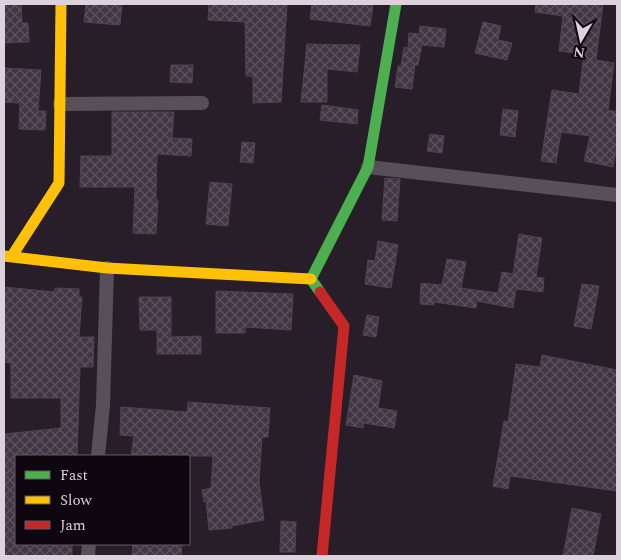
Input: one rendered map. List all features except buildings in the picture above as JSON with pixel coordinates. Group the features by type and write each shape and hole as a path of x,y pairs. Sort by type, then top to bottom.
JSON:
{"street":[{"path":"61,4 59,183 8,256 107,268 311,280"},
{"path":"311,280 368,167 396,4"},
{"path":"60,104 202,103"},
{"path":"368,167 617,195"},
{"path":"98,455 103,405 107,268"},
{"path":"311,280 344,326 322,556"}],"traffic: fast":[{"path":"320,292 311,279 368,167 396,4"}],"traffic: slow":[{"path":"12,256 59,183 61,4"},
{"path":"4,256 107,268 311,279"}],"traffic: jam":[{"path":"320,292 344,326 322,556"}]}
